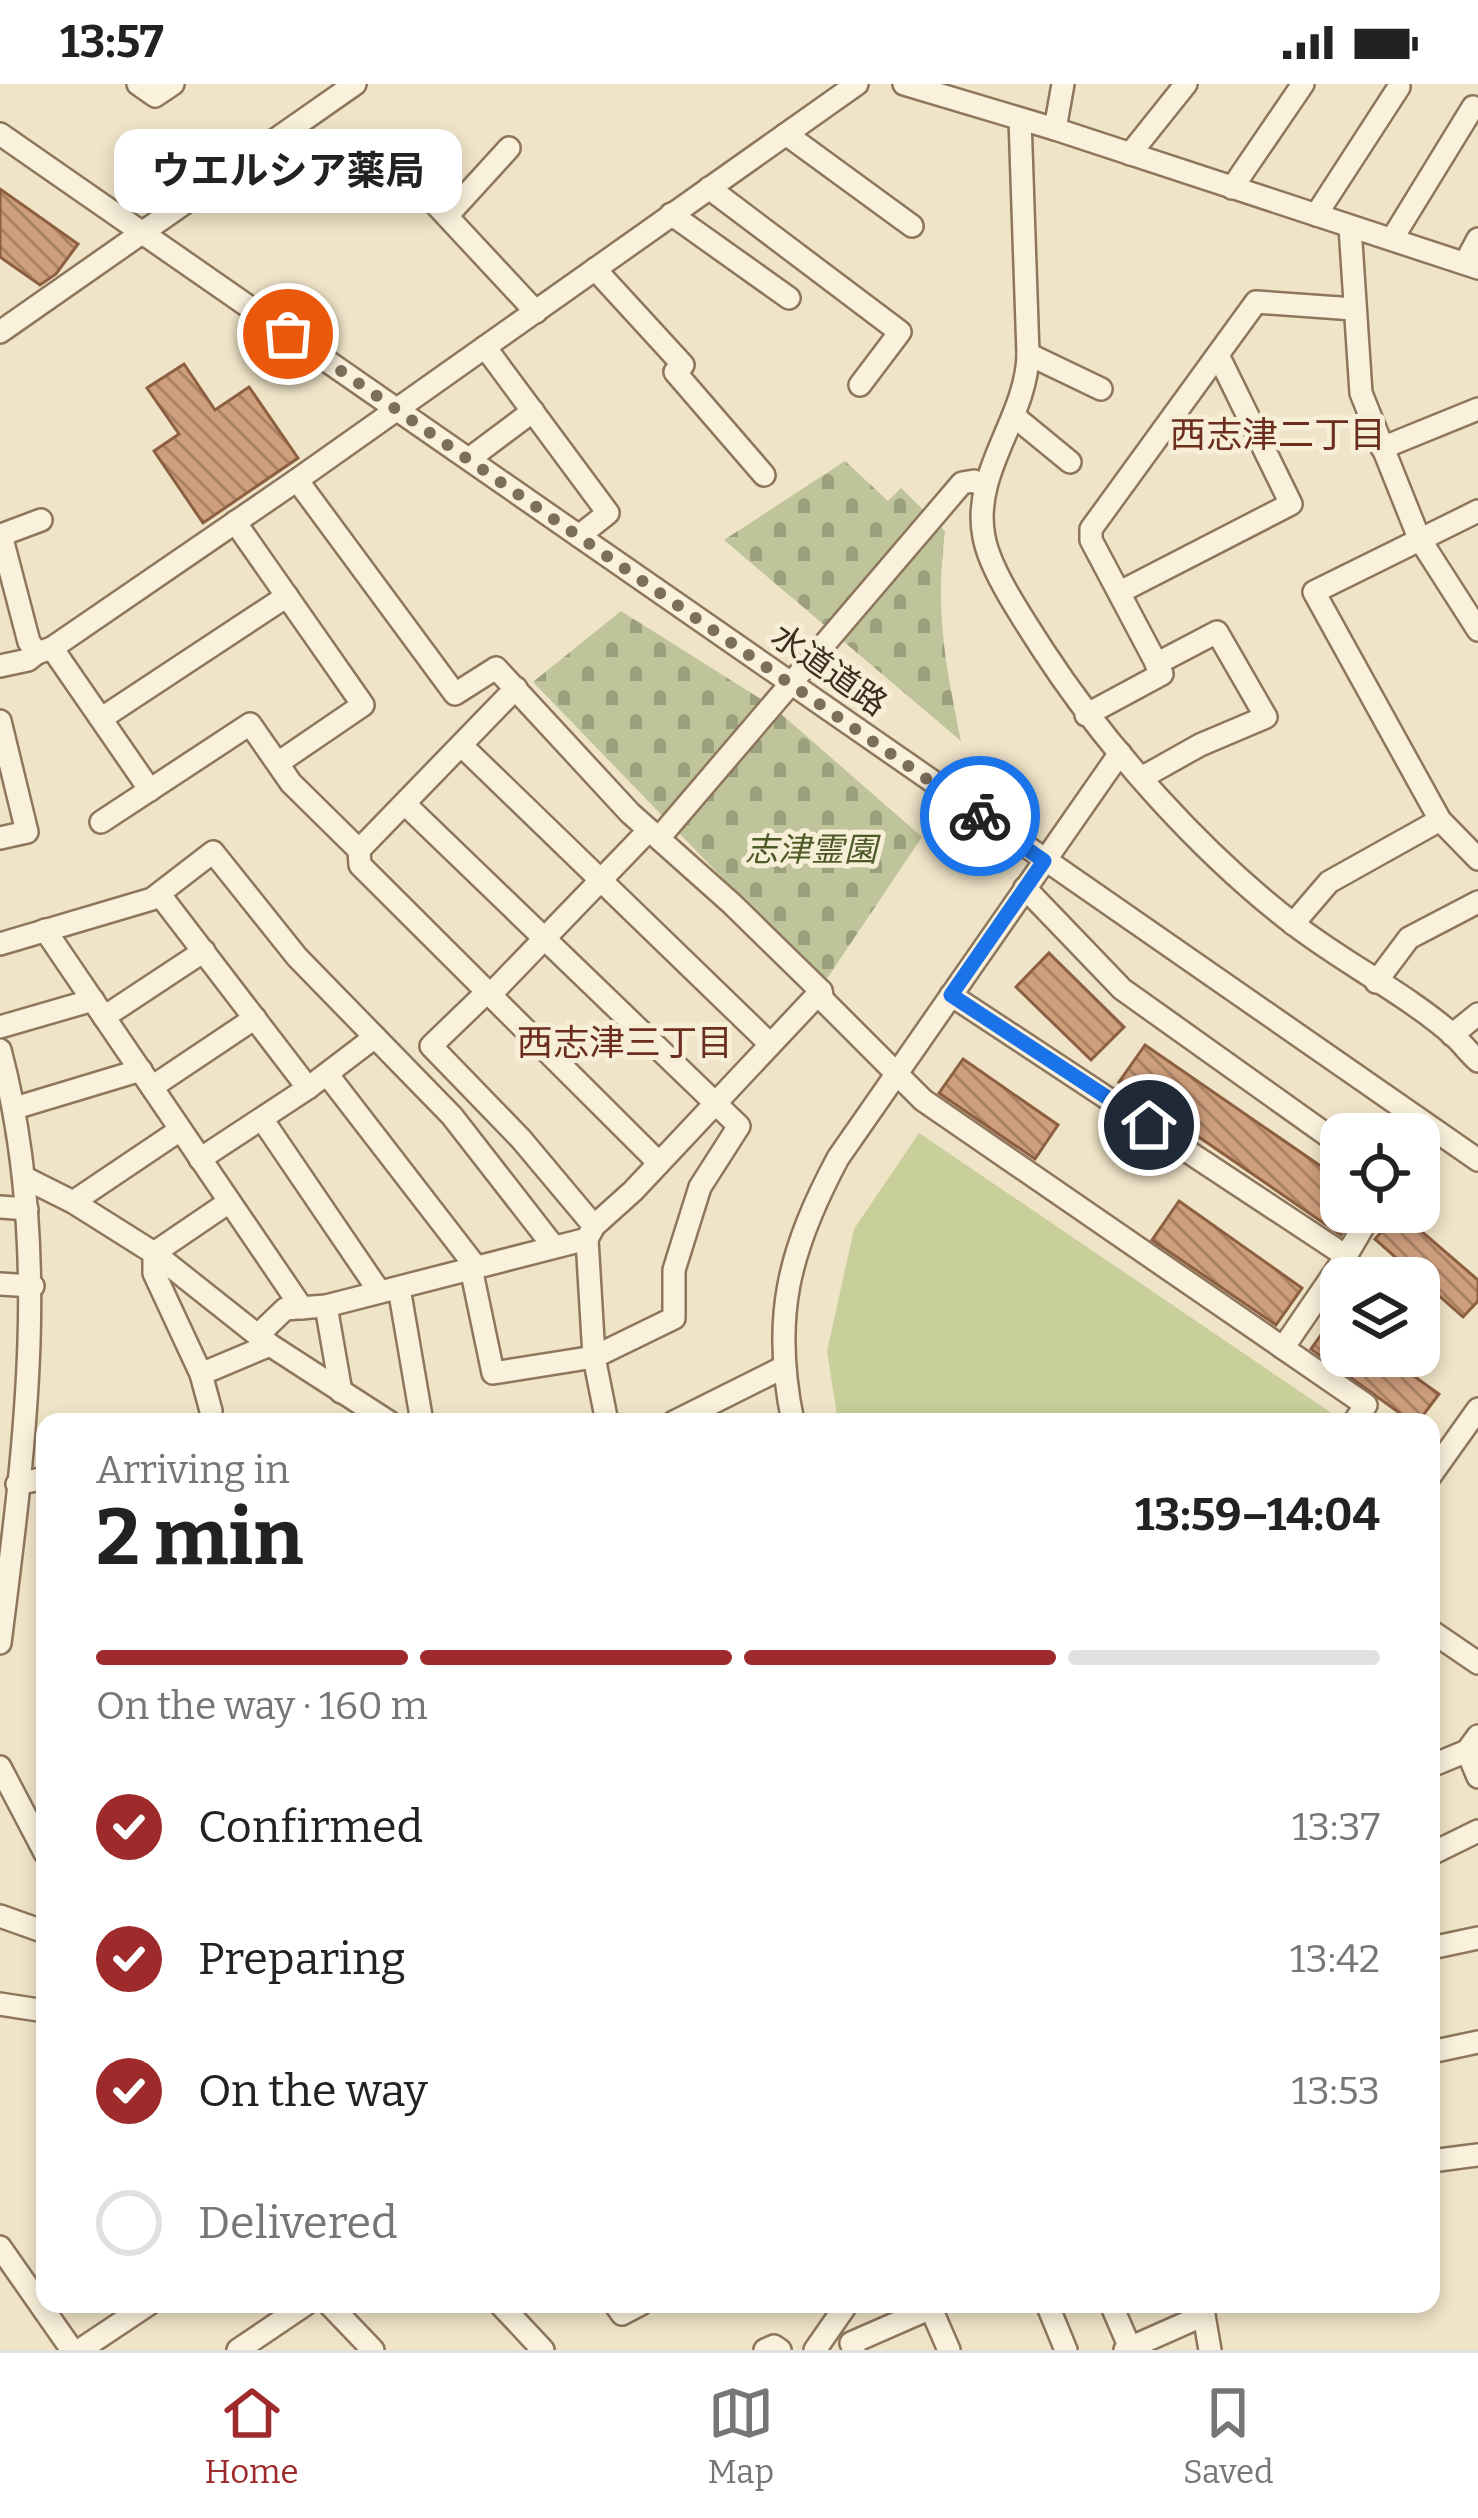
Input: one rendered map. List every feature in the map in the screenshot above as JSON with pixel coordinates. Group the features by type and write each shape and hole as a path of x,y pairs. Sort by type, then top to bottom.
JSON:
{"street":[{"path":"138,84 155,96 173,84"},
{"path":"0,667 44,650 298,480 856,84"},
{"path":"904,84 979,95 1020,119 1471,266 1478,239"},
{"path":"1055,129 1063,84"},
{"path":"1130,154 1186,84"},
{"path":"1232,188 1303,84"},
{"path":"1316,215 1399,87"},
{"path":"0,332 144,234 340,88"},
{"path":"1392,239 1473,107"},
{"path":"1020,119 1028,378 985,487 984,538 990,555 1026,622 1086,715 1211,850 1293,924 1452,1035 1478,1061"},
{"name":"水道道路","path":"0,134 1478,1160"},
{"path":"787,134 912,226"},
{"path":"447,216 509,148"},
{"path":"401,167 536,312"},
{"path":"709,188 900,332 860,385"},
{"path":"671,214 789,298"},
{"path":"1350,226 1360,393 1419,538 1476,621"},
{"path":"596,269 683,365 675,373 764,475"},
{"path":"1086,715 1162,674 1121,602 1091,540 1091,529 1256,302 1354,309"},
{"path":"485,347 608,513 579,536"},
{"path":"1028,354 1102,389"},
{"path":"1120,592 1291,504 1218,355"},
{"path":"1382,448 1478,409"},
{"path":"469,459 533,411"},
{"path":"1014,416 1070,462"},
{"path":"298,480 455,694 496,668 654,834 821,991 824,1000 895,1076 923,1100 1366,1405 1360,1413"},
{"path":"605,1413 594,1357 591,1233 521,1139 431,1046 654,834 792,684 962,482 985,487"},
{"path":"1478,511 1314,592 1440,820 1478,859"},
{"path":"41,520 1,535 29,642 44,650 102,718 150,790"},
{"path":"236,522 363,705 278,763"},
{"path":"102,718 287,596"},
{"path":"1142,777 1266,717 1217,632 1156,664"},
{"path":"359,850 516,688"},
{"path":"0,721 27,832 0,838"},
{"path":"100,822 250,724 291,783 359,850 360,865 659,1162"},
{"path":"461,745 770,1044"},
{"path":"792,1413 784,1367 788,1281 798,1240 838,1158 1120,752"},
{"path":"160,895 255,1018 318,1081 473,1268 493,1373 594,1357 674,1318 674,1270 700,1187 739,1126 406,805"},
{"path":"1293,924 1329,882 1440,820"},
{"path":"0,944 160,895 213,852 297,957 452,1116 554,1247"},
{"path":"1025,889 1122,989 1320,1129"},
{"path":"1376,982 1409,938 1478,902"},
{"path":"45,930 302,1308"},
{"path":"0,1027 98,1009 204,951"},
{"path":"201,1375 264,1340 285,1309 326,1306 554,1247 591,1233 821,991"},
{"path":"951,995 1346,1256"},
{"path":"1452,1035 1478,1014"},
{"path":"11,1120 146,1078 255,1018"},
{"path":"200,1159 375,1037"},
{"path":"0,1051 26,1178 33,1286 12,1450 17,1484 0,1643"},
{"path":"262,1119 389,1290 420,1413"},
{"path":"73,1202 180,1130"},
{"path":"26,1178 154,1253 264,1340 375,1413"},
{"path":"154,1253 229,1202"},
{"path":"0,1208 27,1209"},
{"path":"1283,1348 1360,1233"},
{"path":"154,1253 154,1273 201,1375 212,1411"},
{"path":"0,1284 33,1286"},
{"path":"326,1306 341,1392"},
{"path":"692,1413 784,1367"},
{"path":"1440,1462 1478,1408"},
{"path":"17,1484 36,1480"},
{"path":"1440,1639 1478,1663"},
{"path":"1440,1761 1473,1743 1478,1777"},
{"path":"0,1767 36,1830"},
{"path":"1440,1850 1478,1832"},
{"path":"0,1916 36,1929"},
{"path":"1440,1946 1478,1938"},
{"path":"0,2004 36,2010"},
{"path":"1440,2050 1478,2042"},
{"path":"1440,2160 1478,2155"},
{"path":"0,2247 36,2296"},
{"path":"49,2313 76,2350 135,2313"},
{"path":"238,2350 292,2313"},
{"path":"338,2313 373,2350"},
{"path":"508,2313 543,2350"},
{"path":"815,2350 841,2313"},
{"path":"854,2350 851,2343 915,2313"},
{"path":"933,2313 949,2350"},
{"path":"1051,2313 1066,2350"},
{"path":"1114,2313 1127,2349 1195,2313"},
{"path":"1204,2313 1210,2350"},
{"path":"765,2350 774,2346 780,2350"}],"green space":[{"path":"845,461 888,501 901,488 945,531 943,637 961,741 724,540"},
{"name":"志津霊園","path":"621,611 772,706 922,837 824,983 533,682"},
{"path":"919,1133 1332,1413 837,1413 827,1351 854,1229"}],"building":[{"path":"0,189 78,244 56,274 40,285 0,257"},
{"path":"184,364 215,410 249,387 298,458 203,523 154,451 179,434 147,388"},
{"path":"1049,953 1124,1027 1091,1060 1016,987"},
{"path":"1145,1045 1320,1166 1320,1221 1119,1082"},
{"path":"963,1059 1058,1125 1035,1159 939,1093"},
{"path":"1179,1201 1302,1288 1276,1325 1152,1240"},
{"path":"1380,1233 1423,1233 1478,1280 1478,1301 1463,1317 1440,1297 1440,1257 1395,1257 1375,1239"},
{"path":"1350,1377 1415,1377 1439,1394 1425,1413 1400,1413"}],"way so far":[{"path":"288,334 980,816"}],"place":[{"name":"ウエルシア薬局","path":"288,334"}],"district":[{"name":"西志津二丁目","path":"1278,435"},
{"name":"西志津三丁目","path":"625,1043"}],"route":[{"path":"980,816 1044,861 951,995 1149,1125"}]}
